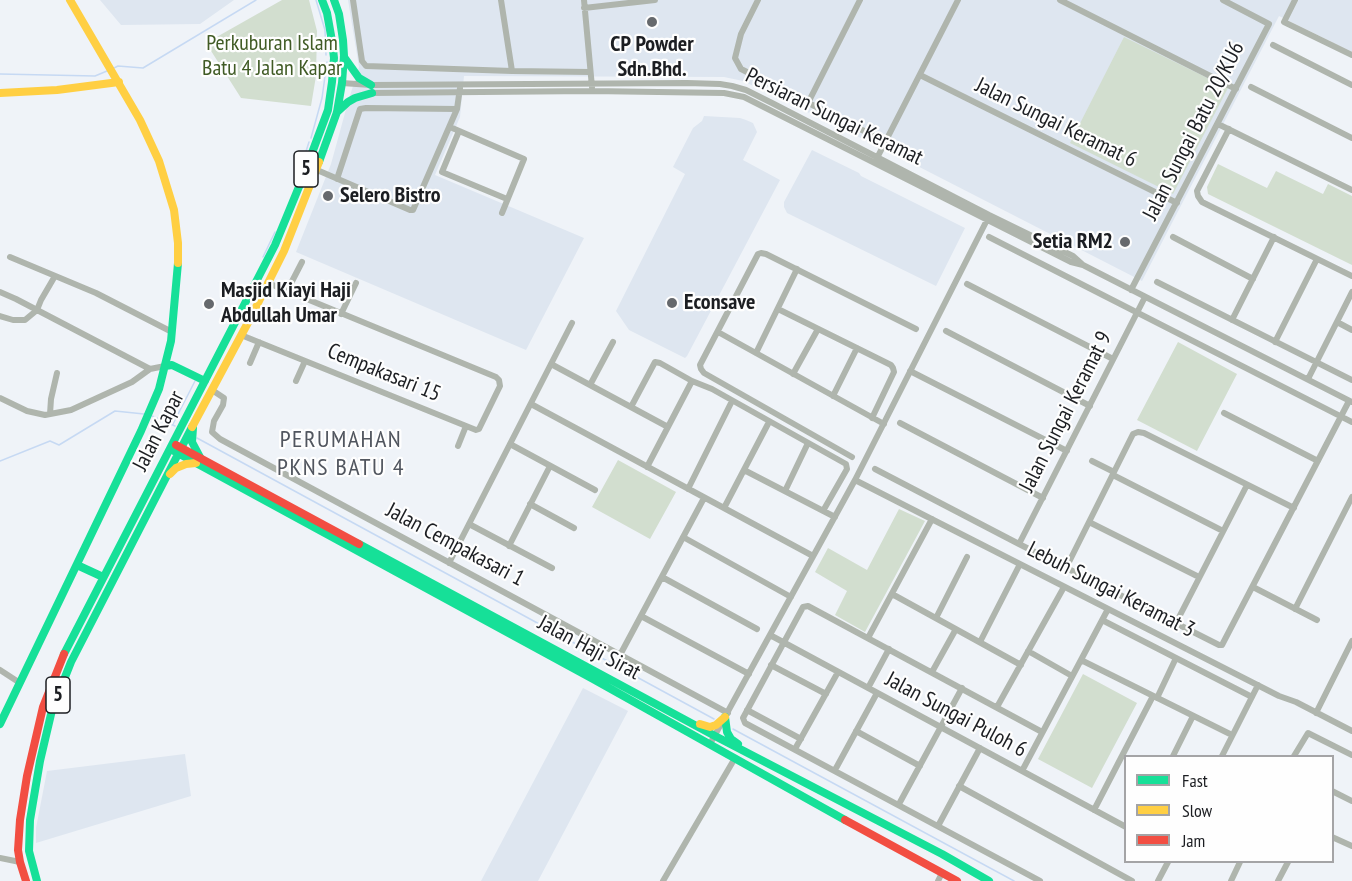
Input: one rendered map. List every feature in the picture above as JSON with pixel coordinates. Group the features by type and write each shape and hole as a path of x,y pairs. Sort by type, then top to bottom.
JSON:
{"main road":[{"path":"0,721 81,567 153,405 172,332 178,274 178,243 174,210 159,161 140,120 70,0"},
{"name":"Jalan Kapar","path":"26,881 18,850 27,776 43,707 62,658 99,576 212,390 268,283 290,238 337,112 332,41 322,0"},
{"name":"Jalan Kapar","path":"37,881 29,851 30,820 52,710 71,662 164,482 205,381 275,245 320,132 336,88 344,56 339,14 334,0"},
{"path":"337,112 371,89 359,78 344,56"},
{"path":"0,93 57,90 116,79"},
{"path":"165,366 172,365 205,381"},
{"name":"Jalan Haji Sirat","path":"184,437 199,461 869,833 940,877 958,881"},
{"path":"164,482 176,468 199,461"},
{"name":"Jalan Haji Sirat","path":"199,461 989,881"},
{"path":"133,520 142,525"},
{"path":"81,567 99,576"},
{"path":"655,704 710,727 716,725 727,715"},
{"path":"727,715 727,732 731,739 770,764"},
{"path":"869,833 898,844 903,839 874,818"},
{"path":"958,881 940,868 936,859 944,858 964,866"}],"street":[{"path":"353,0 362,61 366,66 590,72"},
{"path":"501,0 512,71"},
{"path":"584,0 592,87"},
{"path":"584,8 655,0"},
{"path":"758,0 741,34 735,58 741,69 885,142"},
{"path":"808,103 860,0"},
{"path":"876,160 958,0"},
{"path":"1060,0 1236,89"},
{"path":"1223,0 1269,24"},
{"path":"1295,0 1284,21 1352,55"},
{"name":"Jalan Sungai Batu 20/KU6","path":"1131,290 1269,24 1284,21"},
{"path":"1274,45 1352,85"},
{"name":"Jalan Sungai Keramat 6","path":"920,75 1177,203"},
{"name":"Persiaran Sungai Keramat","path":"371,89 459,84 592,87 734,94 876,160 1071,262 1083,265 1351,401"},
{"path":"316,170 413,210 457,109 459,84"},
{"name":"Persiaran Sungai Keramat","path":"336,88 460,92 592,87"},
{"path":"1251,87 1352,138"},
{"path":"337,179 360,109 457,109"},
{"path":"1218,124 1352,190"},
{"path":"450,127 524,159 501,213"},
{"path":"1229,129 1197,191 1202,202 1352,276"},
{"path":"459,131 442,171 507,199"},
{"path":"710,744 855,480 988,218"},
{"path":"989,237 1352,422"},
{"path":"1173,237 1253,279"},
{"path":"1232,320 1274,237"},
{"path":"852,457 704,373 700,365 758,254 766,254 916,329"},
{"path":"10,257 96,293 172,332"},
{"path":"1275,342 1317,259"},
{"path":"287,291 302,262"},
{"path":"756,353 797,269"},
{"path":"0,316 25,320 37,310 56,276"},
{"path":"1157,282 1352,381"},
{"path":"268,283 342,314 356,283"},
{"path":"967,284 1113,359"},
{"path":"0,292 150,369"},
{"path":"1308,379 1352,292"},
{"name":"Jalan Sungai Keramat 9","path":"1019,544 1145,297"},
{"path":"778,309 894,368 872,418"},
{"name":"Cempakasari 15","path":"241,335 476,430 479,429 500,386 498,378 342,314"},
{"path":"1337,322 1352,330"},
{"path":"449,563 572,323"},
{"path":"793,374 818,329"},
{"path":"946,331 1089,406"},
{"path":"718,333 884,424"},
{"path":"250,363 259,342"},
{"path":"590,385 613,342"},
{"path":"833,396 857,348"},
{"path":"296,381 305,361"},
{"path":"631,407 655,362 711,389 848,465 823,511"},
{"path":"551,364 668,427"},
{"path":"0,398 27,411 45,415 71,410 132,382 150,369 165,366"},
{"path":"910,371 1066,451"},
{"path":"50,414 57,373"},
{"path":"647,467 692,381"},
{"name":"Jalan Cempakasari 1","path":"212,390 224,398 212,432 220,440 727,715"},
{"path":"688,489 732,401"},
{"path":"875,470 1222,645 1351,401"},
{"path":"531,404 813,556"},
{"path":"1224,413 1318,461"},
{"path":"724,508 769,422"},
{"path":"900,423 1043,498"},
{"path":"458,446 466,426"},
{"path":"1066,568 1133,435 1138,432 1294,508"},
{"path":"785,491 808,443"},
{"path":"510,444 595,490"},
{"path":"1092,461 1223,531"},
{"path":"509,546 550,466"},
{"path":"744,470 835,517"},
{"name":"Lebuh Sungai Keramat 3","path":"855,480 1258,686 1352,731"},
{"path":"1176,623 1247,485"},
{"path":"1295,609 1352,497"},
{"path":"620,655 704,498"},
{"path":"530,504 574,528"},
{"path":"868,638 932,519"},
{"path":"1089,522 1199,578"},
{"path":"469,524 552,568"},
{"path":"683,537 791,597"},
{"path":"936,618 967,557"},
{"path":"980,642 1020,564"},
{"path":"662,577 757,629"},
{"path":"997,707 1064,587"},
{"path":"1253,587 1317,620"},
{"path":"892,594 1021,665"},
{"path":"1040,881 745,723 743,717 803,607 808,606 1042,732"},
{"path":"1022,771 1108,609"},
{"path":"641,616 749,674"},
{"path":"1102,620 1252,697"},
{"path":"932,672 956,629"},
{"name":"Jalan Sungai Puloh 6","path":"770,635 1124,826"},
{"path":"1316,713 1352,641"},
{"path":"868,688 889,649"},
{"path":"1028,651 1072,676"},
{"path":"1094,810 1176,658"},
{"path":"1080,660 1232,735"},
{"path":"771,665 826,694"},
{"path":"0,670 20,683"},
{"path":"795,750 838,672"},
{"path":"1222,755 1258,686"},
{"path":"899,804 962,688"},
{"path":"835,770 877,693"},
{"path":"747,710 801,739"},
{"path":"1174,755 1193,716"},
{"path":"856,731 920,766"},
{"path":"1295,755 1308,733 1352,755"},
{"path":"938,826 980,748"},
{"path":"663,881 735,758"},
{"path":"959,786 1132,881"},
{"path":"1334,792 1352,801"},
{"path":"1334,838 1352,846"},
{"path":"0,858 20,862"},
{"path":"1158,881 1167,863"},
{"path":"1231,881 1239,863"},
{"path":"1278,881 1287,863"}],"shaded area":[{"path":"100,0 234,0 200,24 121,25"},
{"path":"348,0 1352,0 1352,52 1279,16 1142,281 894,154 743,81 724,77 464,76 460,117 435,175 584,238 526,350 296,252 331,164 359,67"},
{"path":"704,116 740,118 753,123 757,132 743,160 780,180 685,358 629,330 616,311 685,174 673,167 693,128 702,121"},
{"path":"812,150 965,228 936,286 787,213 784,202"},
{"path":"583,688 628,711 538,881 481,881"},
{"path":"185,754 191,796 36,843 36,828 47,771"}],"green space":[{"name":"Perkuburan Islam Batu 4 Jalan Kapar","path":"282,0 309,0 317,31 316,76 311,106 241,98 206,43"},
{"path":"1124,37 1228,88 1173,194 1070,143"},
{"path":"1218,164 1267,188 1276,171 1323,194 1328,184 1352,196 1352,265 1208,194 1207,187"},
{"path":"1178,342 1237,374 1197,451 1137,420"},
{"path":"618,460 676,492 650,539 592,507"},
{"path":"899,509 925,521 865,632 835,615 847,591 815,572 828,548 867,570"},
{"path":"1083,674 1137,703 1092,788 1038,759"}],"waterway":[{"path":"114,68 118,66 143,68 256,0"},
{"path":"316,0 325,30 326,55"},
{"path":"311,138 322,98 327,62"},
{"path":"0,74 95,76 107,71"},
{"path":"299,173 309,142"},
{"path":"263,257 275,232"},
{"path":"173,424 195,381"},
{"path":"0,461 50,441 59,445 115,411 144,414"},
{"path":"152,416 175,426"},
{"path":"197,438 714,719"},
{"path":"733,729 1014,881"}],"traffic: fast":[{"path":"64,654 275,245 303,177 328,110 332,82 334,58 332,41 322,0"},
{"path":"319,162 337,112 342,83 343,40 339,14 334,0"},
{"path":"344,57 359,78 371,85"},
{"path":"337,112 355,98 372,93"},
{"path":"0,724 159,389 171,341 178,263"},
{"path":"165,366 172,365 205,381"},
{"path":"37,881 29,851 30,820 52,710 71,662 192,427"},
{"path":"193,428 192,442 201,459"},
{"path":"174,451 593,679 845,820"},
{"path":"359,544 989,881"},
{"path":"77,565 103,577"},
{"path":"725,717 727,732 738,744"}],"traffic: slow":[{"path":"70,0 140,120 159,161 174,210 178,263"},
{"path":"0,93 57,90 119,82"},
{"path":"192,427 284,251 319,162"},
{"path":"170,474 176,468 196,463"},
{"path":"700,724 710,727 725,717"}],"traffic: jam":[{"path":"176,445 359,544"},
{"path":"26,881 18,850 27,776 43,707 64,654"},
{"path":"845,820 957,881"}],"place":[{"name":"CP Powder Sdn.Bhd.","path":"652,22"},
{"name":"Selero Bistro","path":"328,196"},
{"name":"Setia RM2","path":"1125,242"},
{"name":"Econsave","path":"672,303"},
{"name":"Masjid Kiayi Haji Abdullah Umar","path":"209,304"}],"district":[{"name":"PERUMAHAN PKNS BATU 4","path":"341,454"}]}
